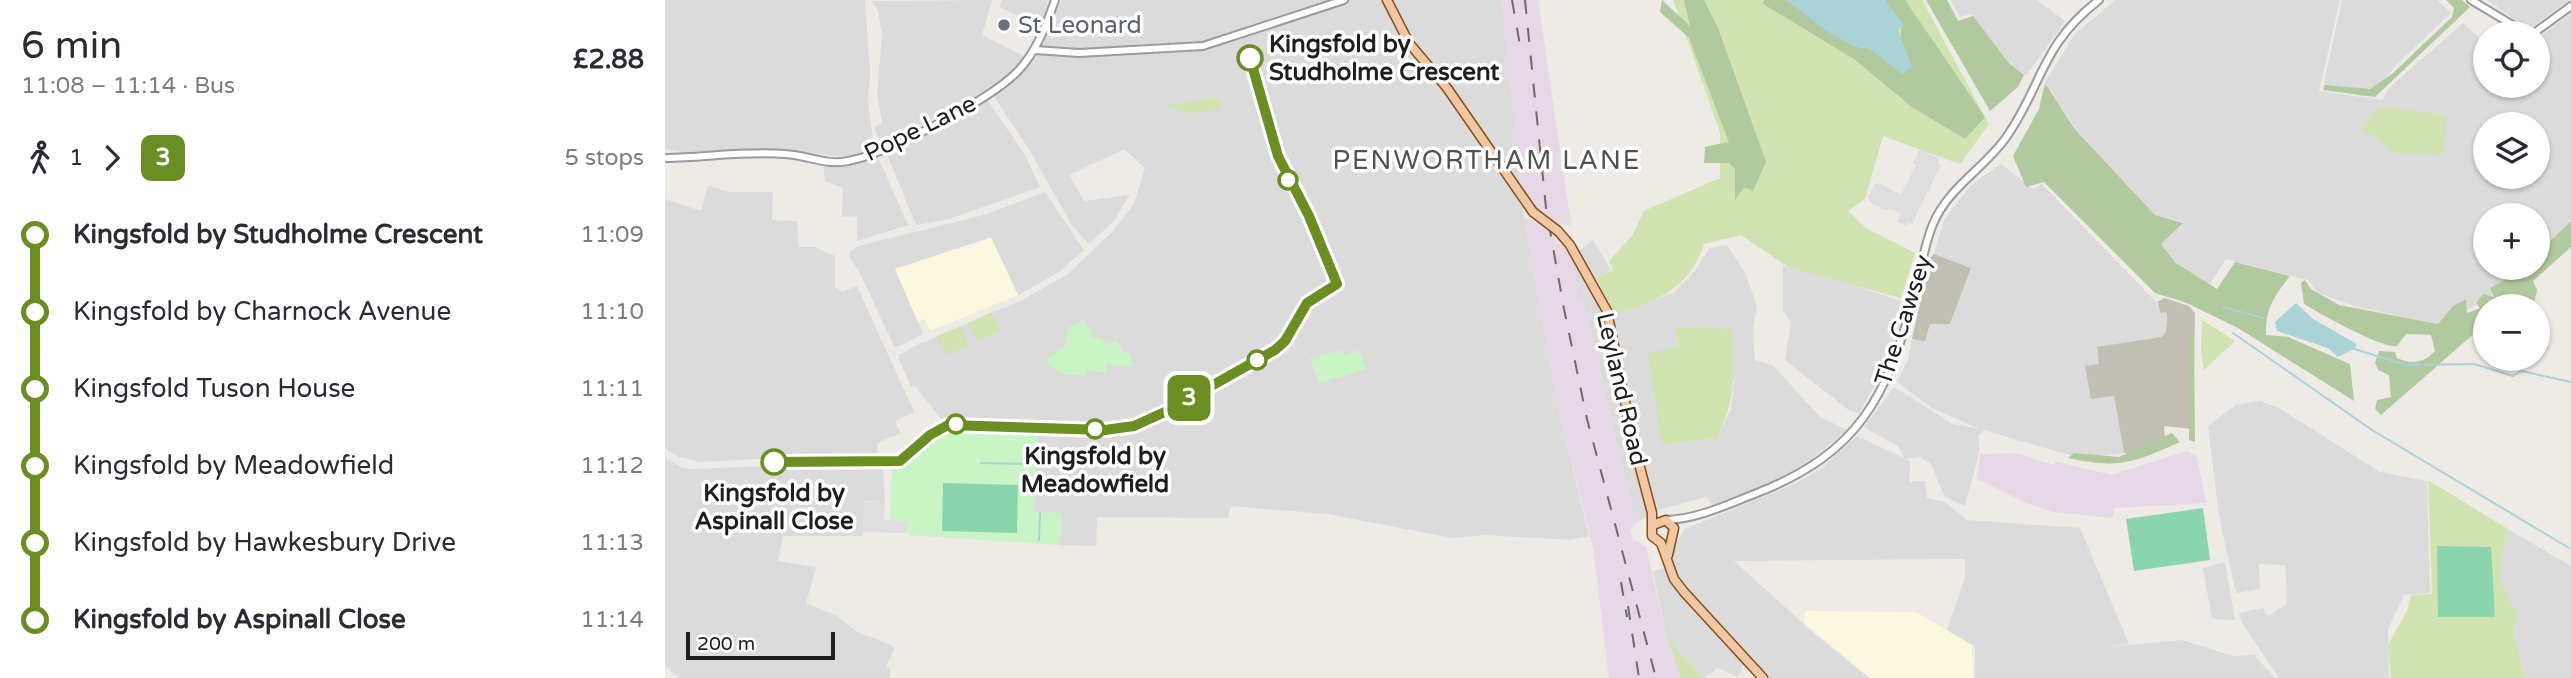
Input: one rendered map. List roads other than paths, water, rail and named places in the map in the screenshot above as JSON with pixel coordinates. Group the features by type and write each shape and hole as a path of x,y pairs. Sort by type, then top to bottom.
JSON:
{"main road":[{"name":"Leyland Road","path":"1387,0 1409,43 1447,88 1533,212 1558,231 1570,245 1607,311 1633,441 1652,513 1660,522"},
{"path":"1667,558 1673,525 1660,522 1652,536 1661,543 1674,579 1763,678"},
{"path":"1661,543 1673,536"}],"street":[{"name":"Pope Lane","path":"666,159 772,153 834,163 859,159 929,127 988,94 1018,72 1035,50 1055,0"},
{"path":"1035,50 1079,53 1203,46 1344,0"},
{"name":"The Cawsey","path":"1660,522 1689,518 1779,484 1827,457 1859,425 1884,388 1896,359 1930,232 1941,209 1994,152 2013,126 2052,48 2069,26 2099,0"},
{"path":"2471,0 2506,21"},
{"path":"2550,21 2571,6"},
{"name":"The Cawsey","path":"1673,536 1689,518"}],"water":[{"path":"1786,0 1884,0 1903,23 1898,30 1912,67 1902,74 1870,49 1853,46 1830,33"},
{"path":"2296,303 2313,319 2357,344 2354,349 2338,357 2328,348 2277,331 2275,322"}],"waterway":[{"path":"2223,307 2263,318"},
{"path":"2233,333 2372,430 2569,548"},
{"path":"2354,349 2407,365 2474,364 2513,376 2521,371 2571,382"},
{"path":"981,463 1038,464"},
{"path":"1039,540 1040,513"}],"railway":[{"path":"1512,0 1521,51"},
{"path":"1525,0 1546,208 1564,309 1587,419 1656,678"},
{"path":"1621,582 1627,617"},
{"path":"1628,606 1639,678"}],"place":[{"name":"St Leonard","path":"1004,25"},
{"name":"Kingsfold by Studholme Crescent","path":"1250,58"},
{"name":"Kingsfold by Meadowfield","path":"1095,429"},
{"name":"Kingsfold by Aspinall Close","path":"774,462"}],"district":[{"name":"PENWORTHAM LANE","path":"1487,160"}]}
